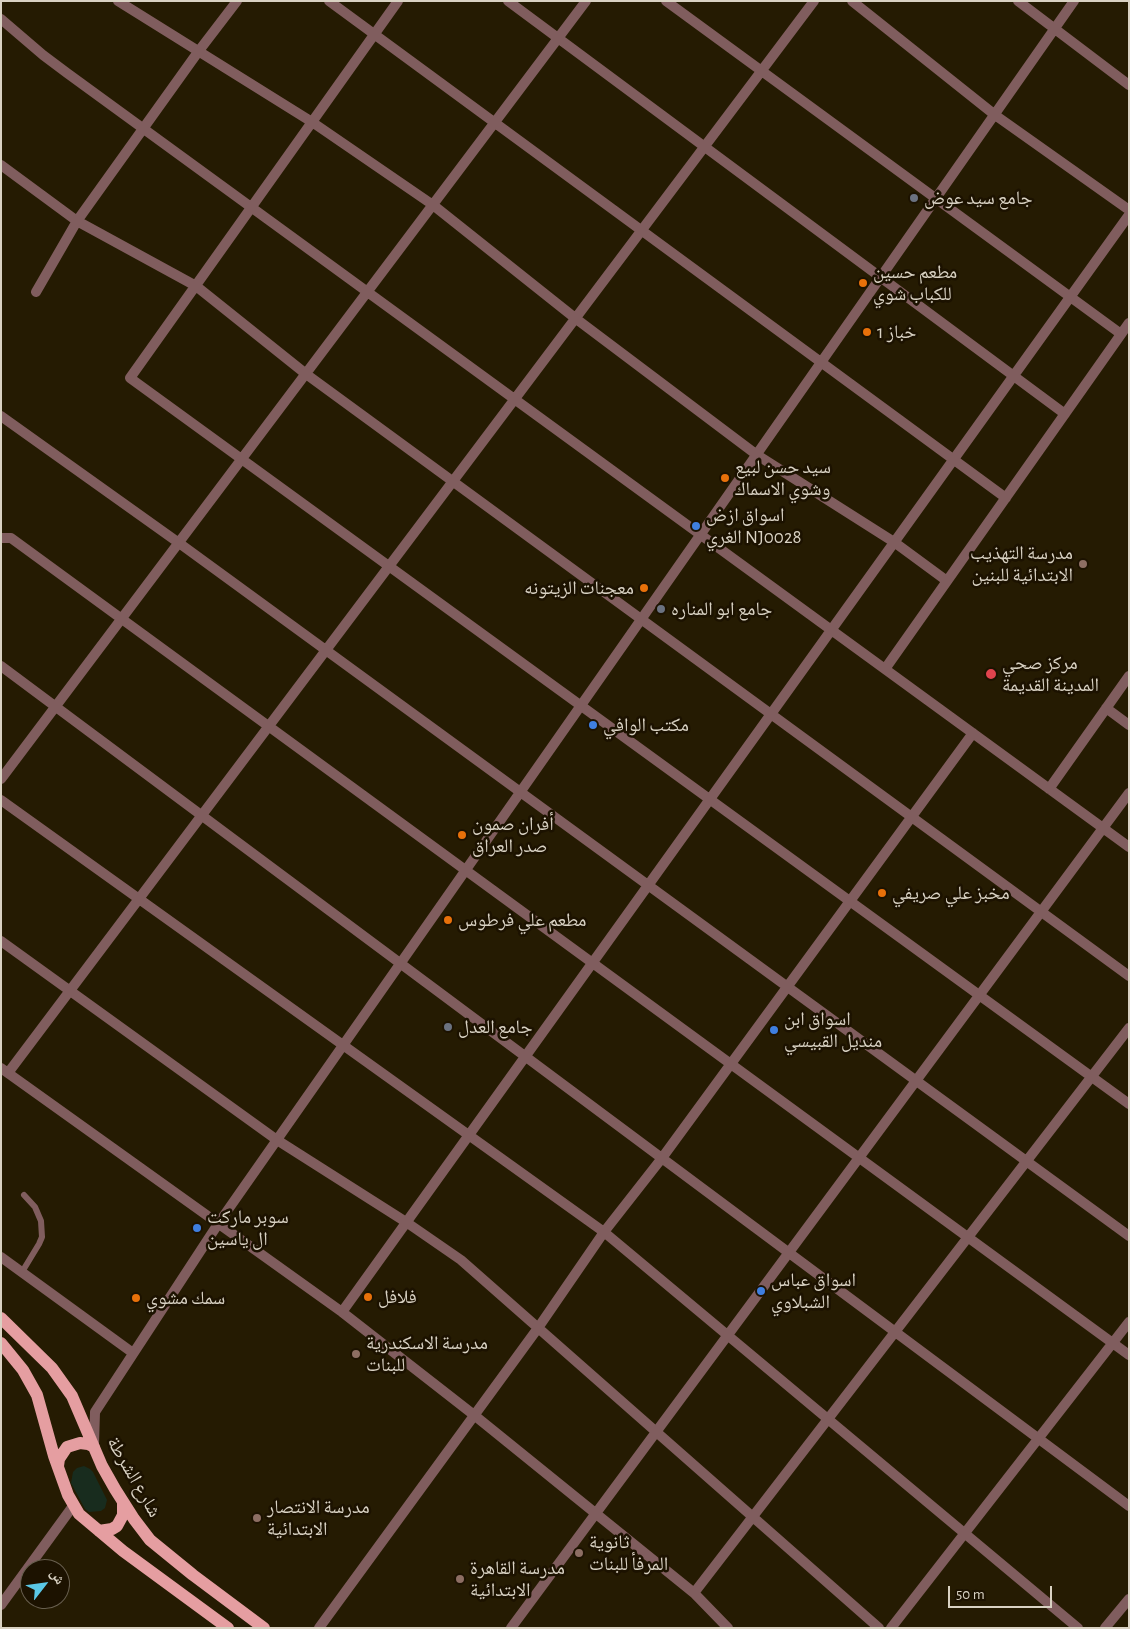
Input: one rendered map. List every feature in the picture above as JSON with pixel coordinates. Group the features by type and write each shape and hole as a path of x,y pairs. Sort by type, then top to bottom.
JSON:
{"main road":[{"name":"شارع الشرطة","path":"1,1318 52,1368 72,1396 102,1466 123,1502 150,1540 264,1628"},
{"path":"1,1343 23,1370 37,1395 68,1495 79,1514 123,1551 228,1628"},
{"path":"58,1466 59,1458 67,1447 80,1442 94,1447"},
{"path":"99,1531 112,1529 121,1521 124,1515 123,1502"}],"street":[{"path":"118,1 312,122 433,205 575,318 757,455 894,542 947,581"},
{"path":"36,292 77,220 237,1"},
{"path":"328,1 1006,498"},
{"path":"398,1 130,378 1129,1104"},
{"path":"508,1 1065,414"},
{"path":"1,779 586,1"},
{"path":"666,1 1121,334"},
{"path":"728,1628 694,1593 474,1415 342,1312 5,1070 70,992 814,1"},
{"path":"852,1 995,115 1129,210"},
{"path":"1018,1 1129,85"},
{"path":"94,1447 95,1412 218,1224 1074,1"},
{"path":"1,19 43,55 1129,847"},
{"path":"1,165 77,220 196,286 306,374 1129,976"},
{"path":"342,1312 1129,215"},
{"path":"885,670 1129,323"},
{"path":"1,416 179,543 1129,1236"},
{"path":"1,538 11,538 1129,1355"},
{"path":"1,666 1129,1506"},
{"path":"1049,789 1129,676"},
{"path":"1106,708 1129,725"},
{"path":"319,1628 538,1328 604,1232 662,1158 973,733"},
{"path":"510,1628 1129,793"},
{"path":"1,800 604,1232 1078,1628"},
{"path":"1,942 277,1140 406,1222 461,1260 879,1628"},
{"path":"694,1593 1129,1028"},
{"path":"1,1257 133,1353"},
{"path":"891,1628 1129,1322"},
{"path":"2,1601 74,1506"},
{"path":"1105,1628 1129,1599"}],"lane":[{"path":"22,1272 42,1238 41,1221 35,1207 24,1195"}],"green space":[{"path":"84,1466 93,1472 107,1500 105,1508 101,1511 89,1512 85,1509 71,1483 73,1472 77,1468"}],"place":[{"name":"جامع سيد عوض","path":"914,198"},
{"name":"مطعم حسين للكباب شوي","path":"863,283"},
{"name":"خباز 1","path":"867,332"},
{"name":"سيد حسن لبيع وشوي الاسماك","path":"725,478"},
{"name":"اسواق ازض الغري NJ0028","path":"696,526"},
{"name":"مدرسة التهذيب الابتدائية للبنين","path":"1083,564"},
{"name":"معجنات الزيتونه","path":"644,588"},
{"name":"جامع ابو المناره","path":"661,609"},
{"name":"مركز صحي المدينة القديمة","path":"991,674"},
{"name":"مكتب الوافي","path":"593,725"},
{"name":"أفران صمون صدر العراق","path":"462,835"},
{"name":"مخبز علي صريفي","path":"882,893"},
{"name":"مطعم علي فرطوس","path":"448,920"},
{"name":"جامع العدل","path":"448,1027"},
{"name":"اسواق ابن منديل القبيسي","path":"774,1030"},
{"name":"سوبر ماركت ال ياسين","path":"197,1228"},
{"name":"اسواق عباس الشبلاوي","path":"761,1291"},
{"name":"فلافل","path":"368,1297"},
{"name":"سمك مشوي","path":"136,1298"},
{"name":"مدرسة الاسكندرية للبنات","path":"356,1354"},
{"name":"مدرسة الانتصار الابتدائية","path":"257,1518"},
{"name":"ثانوية المرفأ للبنات","path":"579,1553"},
{"name":"مدرسة القاهرة الابتدائية","path":"460,1579"}]}
